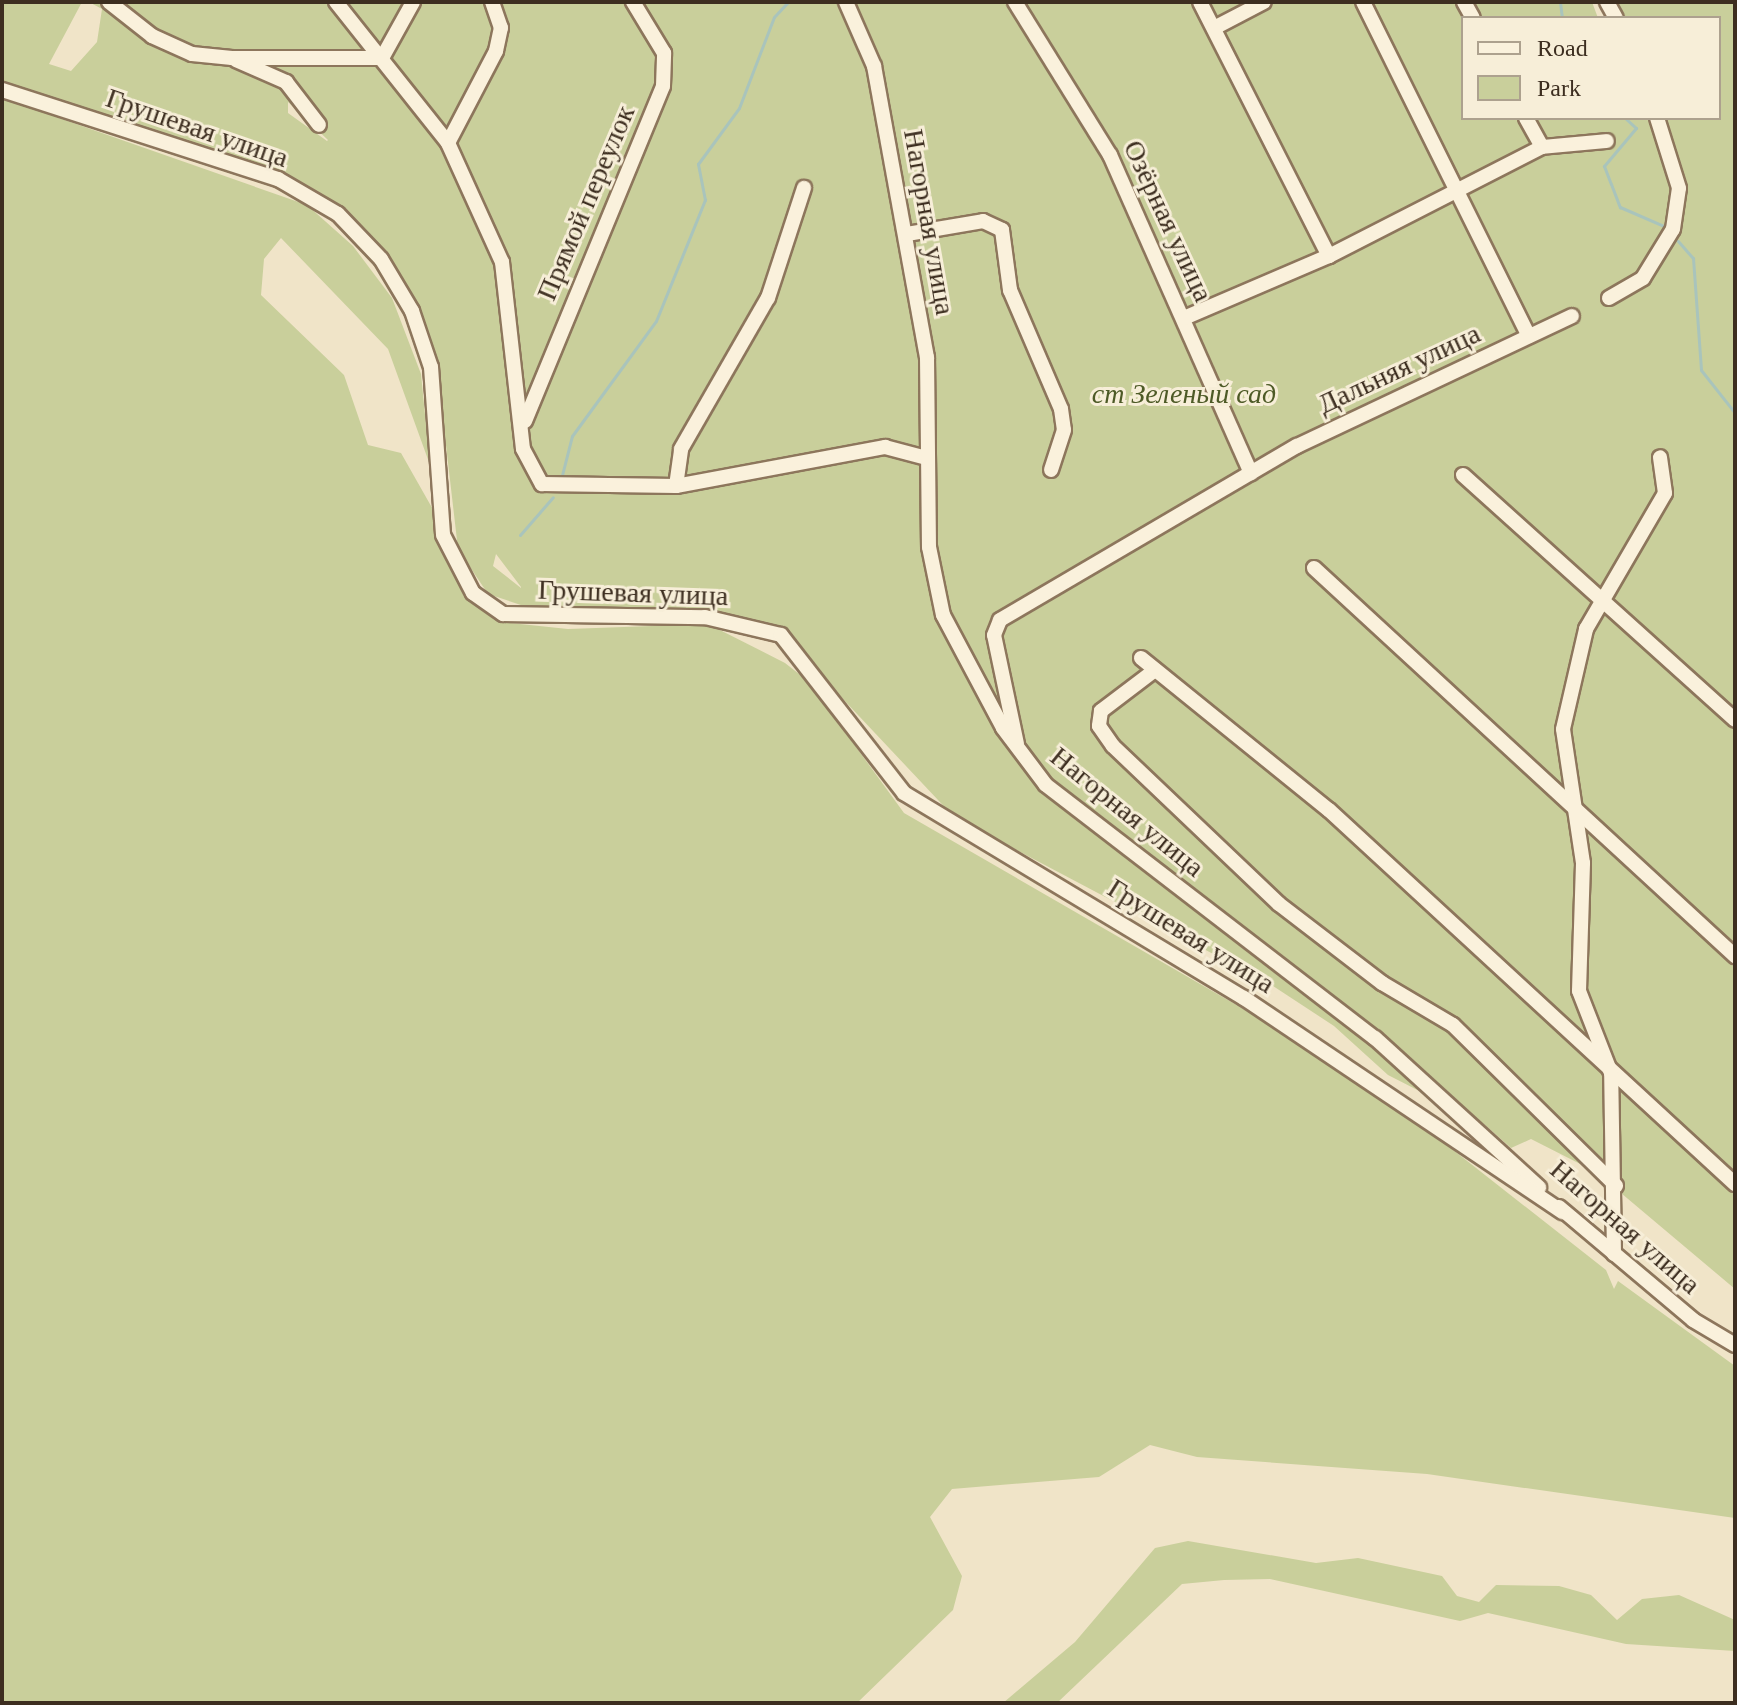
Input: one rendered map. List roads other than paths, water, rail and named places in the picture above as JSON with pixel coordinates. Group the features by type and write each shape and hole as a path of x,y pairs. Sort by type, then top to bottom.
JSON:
{"street":[{"path":"109,2 152,36 192,54 232,58 382,58"},
{"path":"336,2 448,143 502,262 523,427 532,475 542,484 676,486 885,447 927,458"},
{"path":"382,58 413,2"},
{"path":"448,143 496,51 501,28 492,2"},
{"name":"Прямой переулок","path":"523,427 663,86 664,53 633,2"},
{"name":"Нагорная улица","path":"846,2 874,66 927,357 929,547 943,615 1020,756 1046,785 1375,1038 1563,1212 1735,1345"},
{"name":"Озёрная улица","path":"1015,2 1090,116 1184,318 1251,473"},
{"path":"1200,2 1329,256"},
{"path":"1214,28 1264,2"},
{"path":"1363,2 1461,188 1529,336"},
{"path":"232,58 286,82 319,125"},
{"name":"Грушевая улица","path":"2,90 278,179 338,214 381,259 412,311 431,367 443,535 473,593 503,614 705,617 781,635 904,793 1244,998 1563,1212"},
{"path":"1527,120 1542,147"},
{"path":"1609,298 1643,278 1673,229 1679,188 1658,120"},
{"path":"1184,318 1329,256 1542,147 1607,141"},
{"path":"676,486 681,449 768,298 804,188"},
{"path":"907,234 983,221 1002,230 1010,290 1061,409 1064,430 1051,470"},
{"name":"Дальняя улица","path":"1020,756 994,635 1000,620 1251,473 1572,316"},
{"path":"1614,1254 1616,1186 1611,1073 1579,991 1583,863 1563,729 1573,670 1601,600 1620,560 1658,510 1665,493 1660,457"},
{"path":"1463,475 1735,720"},
{"path":"1314,568 1572,801 1735,956"},
{"path":"1141,658 1329,810 1547,1005 1611,1073 1735,1184"},
{"path":"1155,670 1101,711 1099,726 1113,746 1279,904 1382,983 1453,1025 1616,1186"}],"waterway":[{"path":"561,479 572,436 656,321 705,200 698,164 739,108 774,17 788,2"},
{"path":"1560,2 1562,16"},
{"path":"1627,120 1636,128 1604,166 1620,207 1664,226"},
{"path":"1678,241 1693,258 1701,370 1735,413"},
{"path":"520,535 553,497"}],"park label":[{"name":"ст Зеленый сад","path":"1184,394"}]}
